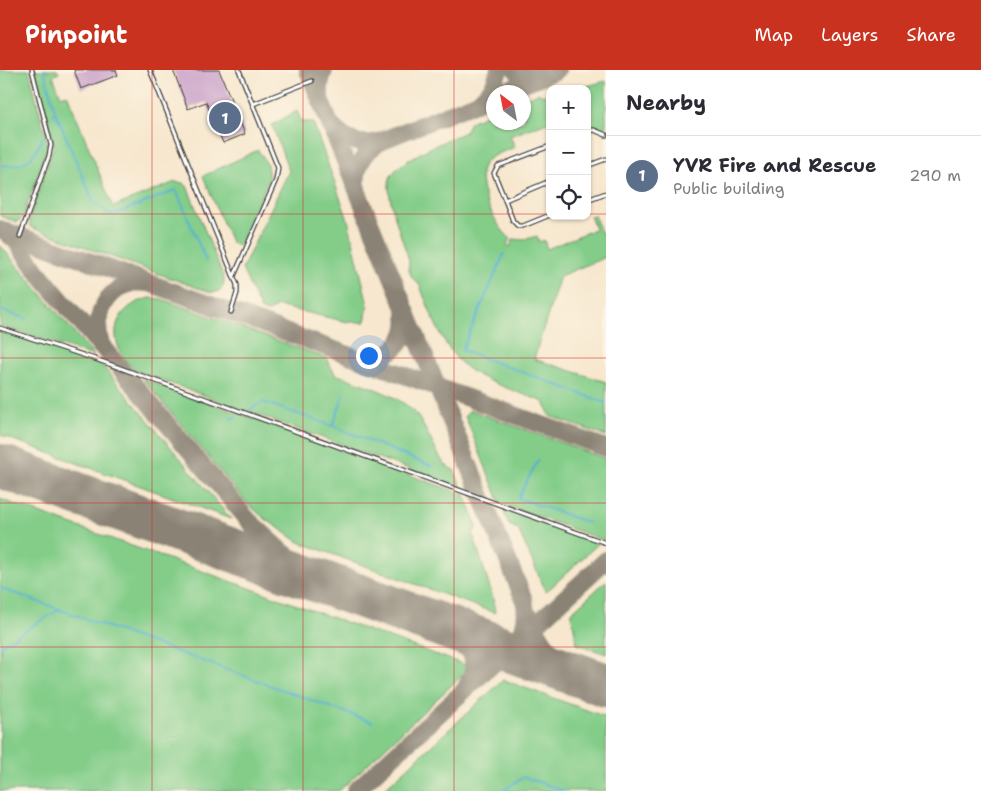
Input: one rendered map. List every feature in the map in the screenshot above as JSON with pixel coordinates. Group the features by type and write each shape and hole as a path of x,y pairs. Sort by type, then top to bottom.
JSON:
{"lane":[{"path":"20,236 49,156 51,145 32,70"},
{"path":"150,70 234,277 238,289 231,312"},
{"path":"234,277 277,174 276,162 239,70"},
{"path":"253,104 312,81"},
{"path":"591,130 606,135"},
{"path":"546,148 495,169 495,175 504,200 513,221 518,226 523,226 546,217"},
{"path":"591,165 606,159"},
{"path":"504,200 546,183"},
{"path":"591,199 606,193"},
{"path":"0,328 98,360 606,543"}],"green space":[{"path":"0,70 29,70 48,145 23,217 17,222 0,216"},
{"path":"35,70 57,70 59,73 53,76 61,96 67,94 113,207 175,182 184,183 187,186 224,278 224,285 219,291 209,292 30,227 29,220 54,145"},
{"path":"606,81 606,128 591,124 590,85"},
{"path":"538,93 546,96 546,122 531,128 531,96"},
{"path":"297,111 302,122 313,122 348,220 368,305 365,322 348,322 277,306 269,312 261,310 242,269 289,171 272,125"},
{"path":"486,115 486,130 526,130 510,136 515,147 487,161 481,172 483,192 487,203 498,224 510,238 507,245 510,247 513,239 523,240 537,236 539,242 544,240 547,249 595,229 591,219 591,216 594,215 602,234 606,233 606,257 560,276 534,359 606,382 606,436 550,416 544,402 478,375 461,363 441,336 419,284 410,274 409,260 392,206 390,178 402,164 424,151 465,132 470,122"},
{"path":"258,150 267,164 269,179 239,246 231,242 203,176"},
{"path":"0,245 94,356 0,326"},
{"path":"150,298 161,299 326,358 335,374 399,400 408,406 419,418 444,463 454,470 462,488 136,371 121,353 117,343 117,325 120,317 132,305"},
{"path":"0,331 101,364 231,519 0,435"},
{"path":"143,379 465,495 477,526 473,534 493,598 495,613 299,542 264,518 248,504"},
{"path":"470,410 606,459 606,537 603,540 500,503 465,416"},
{"path":"0,499 471,667 339,791 0,791"},
{"path":"503,509 599,543 546,592 518,529 509,525"},
{"path":"606,581 606,654 577,644 571,613"},
{"path":"503,680 606,717 606,791 382,791"}],"building":[{"path":"74,70 116,70 118,75 81,89"},
{"path":"173,70 219,70 245,134 223,143 206,102 188,109"}],"waterway":[{"path":"44,70 55,111 53,116"},
{"path":"55,111 93,201 109,214 116,214 176,190 206,261"},
{"path":"0,165 16,165 27,161 36,152 43,137"},
{"path":"504,254 462,350 606,403"},
{"path":"0,310 27,319"},
{"path":"333,425 344,394"},
{"path":"249,410 263,402 333,426 431,466"},
{"path":"231,419 237,416"},
{"path":"538,460 518,498 589,523"},
{"path":"0,588 372,722"},
{"path":"0,646 60,609"},
{"path":"502,791 524,777 565,791"}],"taxiway":[{"path":"308,70 524,600 525,624 521,635 514,645"},
{"path":"320,97 320,84 324,70"},
{"path":"480,100 493,87 499,70"},
{"path":"516,70 531,75 544,74"},
{"path":"519,85 557,70"},
{"path":"332,126 352,141 364,143 378,142 486,99"},
{"path":"357,188 357,174 365,155 382,141"},
{"path":"0,229 606,448"},
{"path":"7,233 16,241 37,271 100,346"},
{"path":"146,283 133,283 122,287 112,294 105,303 98,325 99,337 104,349 249,521 284,553 333,586"},
{"path":"362,359 381,357 396,347 405,333 406,314"},
{"path":"355,791 606,560"},
{"path":"531,617 544,642 560,660 581,673 606,684"},
{"path":"442,626 459,637 470,651 473,659 473,668 466,687"},
{"path":"481,640 507,641 522,635"}],"runway":[{"path":"0,466 606,685"}],"place":[{"name":"YVR Fire and Rescue","path":"225,118"}]}
